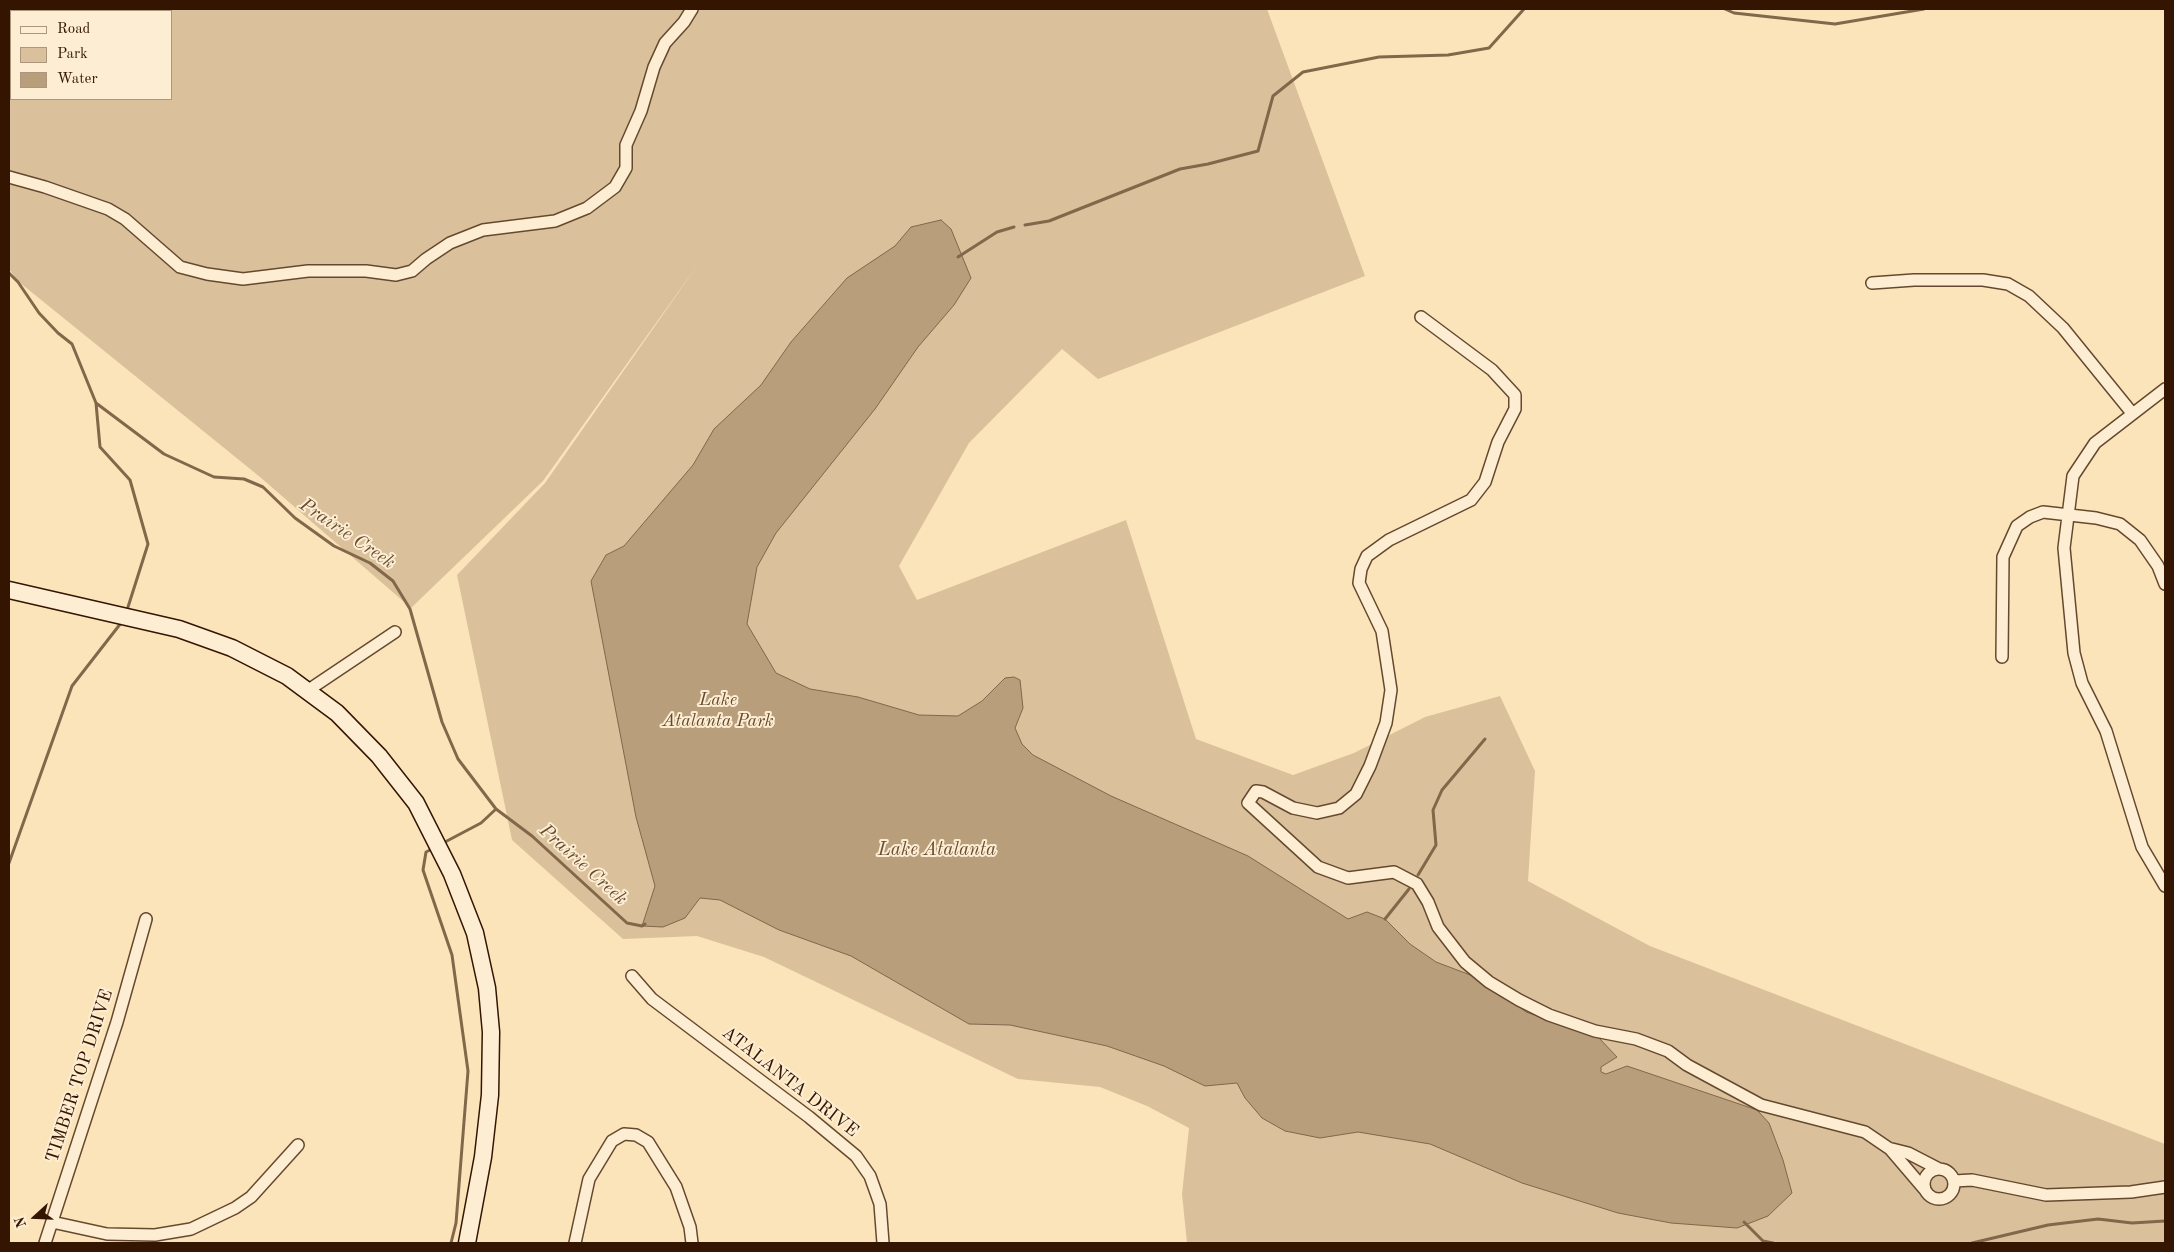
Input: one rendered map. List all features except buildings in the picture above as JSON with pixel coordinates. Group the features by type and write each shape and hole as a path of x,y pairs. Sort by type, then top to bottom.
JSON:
{"main road":[{"path":"9,590 179,629 232,648 286,676 336,713 379,756 416,803 452,874 475,933 487,988 491,1032 490,1095 483,1157 467,1243"}],"street":[{"path":"9,177 45,187 108,209 125,219 180,267 207,274 243,279 308,271 366,271 396,275 407,272 450,243 484,230 555,221 587,208 616,187 626,168 626,145 641,111 654,67 665,43 684,22 692,9"},
{"path":"1872,283 1983,280 2008,284 2029,296 2063,328 2132,413"},
{"path":"1421,317 1492,370 1514,395 1515,409 1498,442 1485,482 1471,500 1389,540 1367,556 1361,569 1359,583 1382,630 1391,690 1386,723 1370,766 1356,794 1339,808 1317,813 1293,808 1263,792 1256,791 1248,803 1318,867 1348,878 1394,872 1417,884 1428,902 1438,926 1465,962 1489,982 1519,1000 1549,1015 1595,1031 1636,1039 1668,1051 1687,1065 1761,1105 1865,1132 1890,1148 1915,1156 1949,1172 1954,1181 1950,1195 1941,1200 1931,1198 1890,1148"},
{"path":"2165,389 2095,442 2073,476 2064,548 2074,653 2082,683 2106,731 2142,847 2165,886"},
{"path":"2002,657 2004,557 2018,526 2030,517 2043,512 2096,518 2120,524 2140,540 2158,566 2165,584"},
{"path":"307,691 395,632"},
{"name":"TIMBER TOP DRIVE","path":"45,1243 117,1022 146,919"},
{"name":"ATALANTA DRIVE","path":"632,976 652,999 801,1111 856,1156 870,1176 880,1204 883,1243"},
{"path":"575,1243 589,1179 608,1147 624,1134 636,1135 648,1142 676,1187 690,1226 692,1243"},
{"path":"52,1222 107,1234 155,1235 191,1229 235,1208 251,1197 298,1145"},
{"path":"1925,1190 1926,1175 1934,1169 1940,1169"},
{"path":"1954,1181 1972,1180 2046,1195 2131,1192 2165,1187"}],"green space":[{"name":"Lake Atalanta Park","path":"9,9 1267,9 1365,276 1098,379 1062,349 969,443 899,566 917,600 1126,520 1196,739 1293,775 1354,753 1425,717 1500,696 1535,771 1528,881 1650,946 2165,1144 2165,1243 1187,1243 1182,1194 1189,1128 1147,1106 1100,1087 1018,1079 764,957 697,936 623,939 512,840 457,575 545,483 699,263 543,481 411,608 260,477 19,282 9,269"}],"water":[{"name":"Lake Atalanta","path":"941,220 951,229 971,278 954,305 918,347 875,409 776,533 757,567 747,624 776,673 810,689 858,697 919,715 958,716 982,701 1005,678 1014,677 1020,680 1023,708 1015,728 1022,744 1033,755 1111,796 1248,856 1348,919 1367,912 1385,919 1410,944 1436,962 1489,982 1526,1012 1598,1037 1617,1057 1601,1067 1601,1072 1606,1074 1627,1066 1757,1110 1769,1123 1783,1160 1792,1193 1768,1216 1737,1228 1671,1223 1618,1213 1522,1183 1430,1144 1358,1132 1320,1138 1285,1131 1262,1118 1245,1098 1237,1083 1205,1086 1164,1066 1107,1046 1010,1025 969,1024 851,956 779,930 720,900 700,898 685,918 663,927 642,926 655,886 636,817 591,581 606,555 624,546 693,465 714,429 761,385 791,342 847,278 895,246 911,227"}],"waterway":[{"path":"1025,225 1049,221 1180,169 1258,151 1273,96 1303,72 1379,57 1448,55 1489,48 1524,9"},
{"path":"1725,9 1734,13 1835,24 1924,9"},
{"path":"958,257 997,232 1014,227"},
{"name":"Prairie Creek","path":"9,273 18,282 39,313 58,333 72,344 96,403 164,454 214,477 244,479 263,487 295,518 334,546 370,563 393,581 410,609 442,722 458,759 496,809 532,836 627,923 642,926 645,924"},
{"path":"96,403 100,447 130,480 148,544 128,607"},
{"path":"9,863 72,686 121,623"},
{"path":"1418,875 1436,845 1433,810 1442,790 1485,739"},
{"path":"445,842 481,823 496,809"},
{"path":"430,850 426,852 423,870 452,955 468,1071 456,1223 451,1243"},
{"path":"1385,919 1409,889"},
{"path":"1972,1243 2048,1225 2098,1219 2132,1223 2165,1221"},
{"path":"1744,1222 1763,1241 1773,1243"}]}
